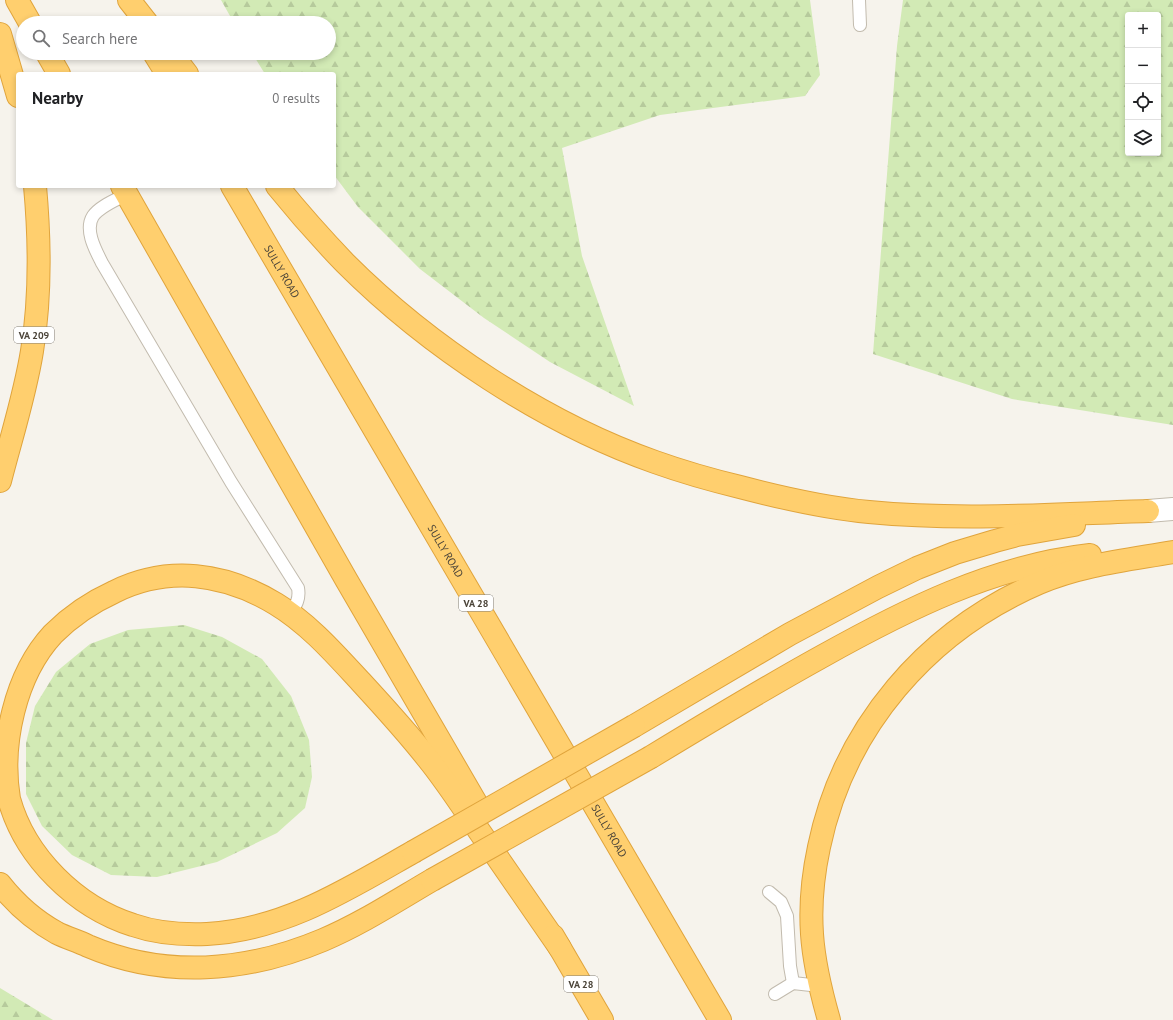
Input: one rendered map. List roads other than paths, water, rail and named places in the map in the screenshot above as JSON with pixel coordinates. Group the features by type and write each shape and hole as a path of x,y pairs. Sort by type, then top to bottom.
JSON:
{"highway":[{"path":"17,0 26,16"},
{"path":"123,0 133,16"},
{"path":"129,0 142,16"},
{"path":"0,34 16,89"},
{"path":"51,60 58,72"},
{"path":"158,60 166,72"},
{"path":"176,60 185,72"},
{"name":"VA 209","path":"0,481 27,378 36,318 39,284 39,252 35,188"},
{"name":"SULLY ROAD","path":"233,188 720,1020"},
{"path":"279,188 346,264 396,309 447,350 517,396 549,414 602,441 656,462 718,482 763,494 844,509 869,512 916,516 955,517 1148,511"},
{"name":"VA 28","path":"124,190 347,581 602,1020"},
{"path":"560,948 430,761 403,728 317,637 290,614 265,598 234,584 218,579 187,575 153,578 126,586 92,604 74,616 52,635 35,658 21,684 10,714 5,749 5,770 9,798 19,826 32,848 44,864 61,882 85,902 102,912 145,929 179,934 212,933 242,929 267,924 291,916 347,890 413,852 634,726 804,627 878,586 917,568 955,553 1017,535 1148,511"},
{"path":"0,884 26,910 40,922 57,933 99,951 137,962 163,967 203,968 263,960 324,940 363,920 867,631 952,591 1007,572 1062,559 1120,553 1173,551"},
{"path":"829,1020 820,986 812,932 812,896 816,860 824,824 839,781 849,759 866,729 885,702 907,675 946,637 984,611 1013,595 1040,582 1064,574 1096,566 1173,551"}],"street":[{"path":"1148,511 1173,509"}],"lane":[{"path":"859,0 860,25"},
{"path":"124,190 92,217 90,225 93,245 102,263 223,468 298,588 298,602 290,614"},
{"path":"769,892 781,902 787,916 790,966 793,983"},
{"path":"775,994 793,983 820,986"}]}
